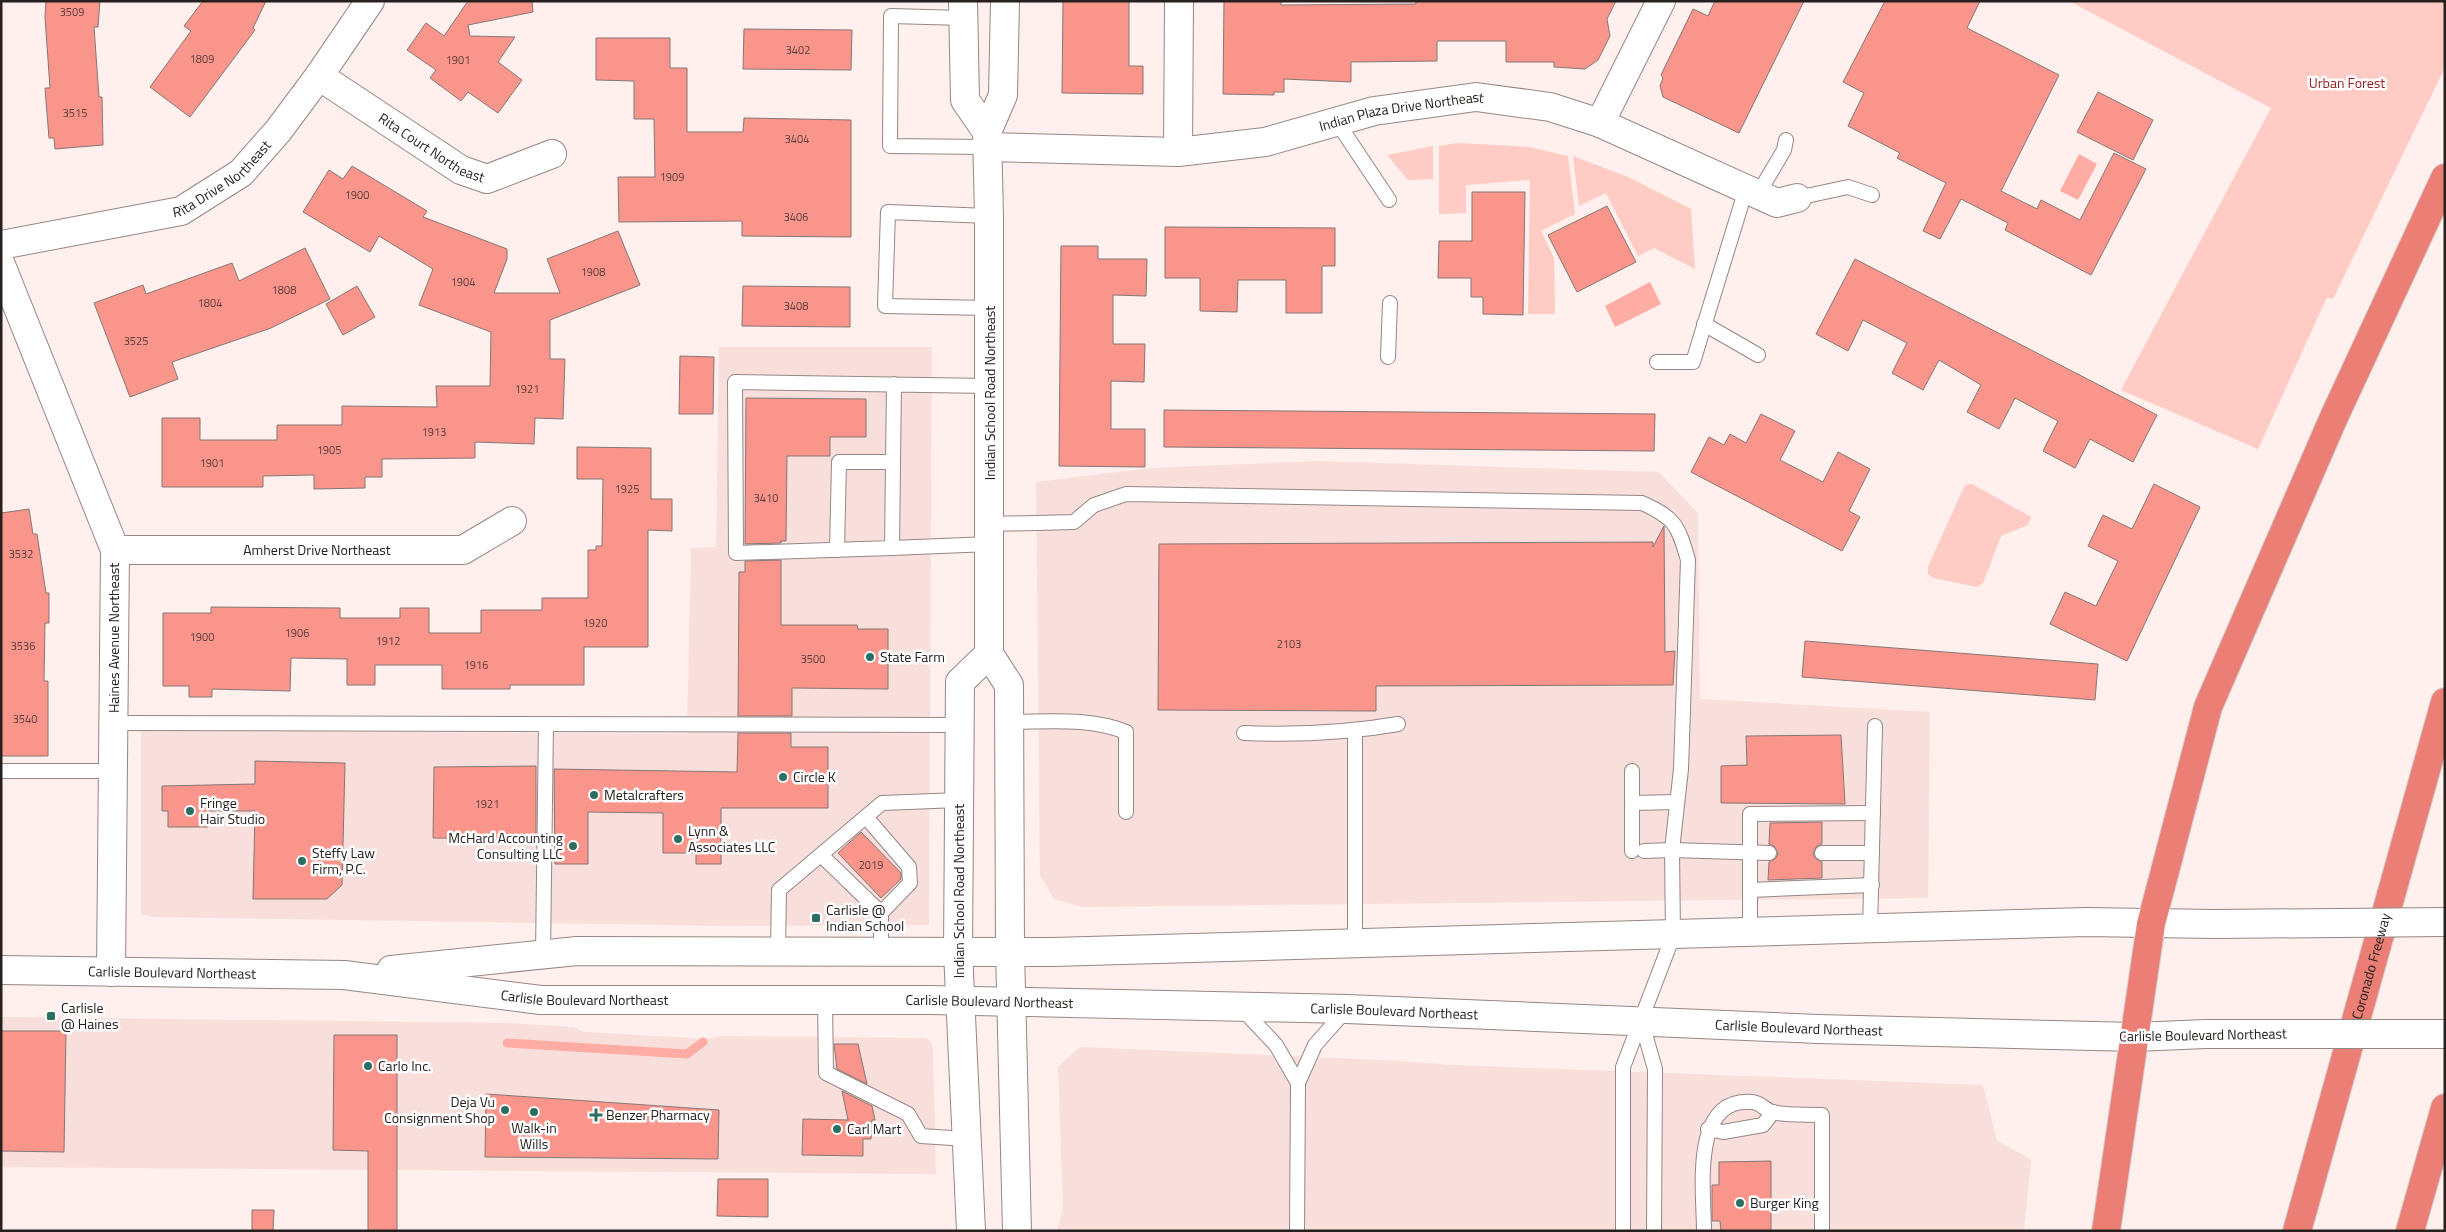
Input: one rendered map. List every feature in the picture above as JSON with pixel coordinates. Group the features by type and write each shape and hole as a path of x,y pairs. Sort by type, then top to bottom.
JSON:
{"highway":[{"path":"2106,1231 2151,924 2208,707 2334,417 2445,178"},
{"name":"Coronado Freeway","path":"2297,1231 2445,702"},
{"path":"2410,1231 2445,1108"}],"street":[{"name":"Rita Drive Northeast","path":"1,245 181,211 241,173 278,131 319,76 370,1"},
{"name":"Indian School Road Northeast","path":"971,1231 958,951 960,682 989,654 990,386 987,140 1003,95 1005,1"},
{"path":"1178,152 1179,1"},
{"path":"1600,123 1661,1"},
{"path":"963,9 965,100 987,140"},
{"name":"Rita Court Northeast","path":"319,76 461,170 487,179 552,154"},
{"name":"Indian Plaza Drive Northeast","path":"987,140 1178,152 1265,142 1374,111 1476,97 1550,106 1600,123 1777,203 1797,198"},
{"name":"Haines Avenue Northeast","path":"1,265 115,550 111,972"},
{"name":"Amherst Drive Northeast","path":"115,550 463,550 512,521"},
{"path":"989,654 1009,685 1010,951 1017,1231"},
{"name":"Carlisle Boulevard Northeast","path":"344,975 577,950 1054,952 1355,942 1673,936 2086,922 2216,924 2445,922"},
{"name":"Carlisle Boulevard Northeast","path":"1,970 344,975 541,1000 960,1001 1347,1009 1818,1029 2135,1037 2206,1034 2445,1034"}],"lane":[{"path":"963,9 891,16 890,146 987,140"},
{"path":"1337,122 1389,200"},
{"path":"1657,362 1693,362 1704,324 1752,192 1784,150 1786,140"},
{"path":"1797,198 1848,188 1872,195"},
{"path":"989,216 888,212 885,306 989,308"},
{"path":"1388,357 1390,303"},
{"path":"1704,324 1758,355"},
{"path":"990,386 735,382 736,553 892,548 1074,522 1094,505 1126,494 1642,502 1665,513 1681,534 1688,560 1681,769 1672,850 1673,936 1622,1067 1623,1231"},
{"path":"892,548 894,384"},
{"path":"837,550 839,462 892,462"},
{"path":"1009,722 1075,721 1105,724 1126,732 1126,812"},
{"path":"113,723 959,725"},
{"path":"544,954 546,724"},
{"path":"1244,732 1292,734 1355,731 1398,724"},
{"path":"1870,929 1875,726"},
{"path":"1355,731 1355,942"},
{"path":"1,771 113,771"},
{"path":"1632,771 1632,803 1638,851 1672,850 1769,853"},
{"path":"778,951 779,890 882,803 959,800"},
{"path":"1632,803 1677,802"},
{"path":"1750,933 1750,814 1873,813"},
{"path":"866,817 887,850 909,867 910,883 880,913"},
{"path":"1822,853 1872,854"},
{"path":"820,855 855,880 880,913 881,951"},
{"path":"1750,890 1872,885"},
{"path":"825,1001 826,1074 908,1114 921,1136 967,1138"},
{"path":"1240,1007 1276,1044 1298,1083"},
{"path":"1297,1231 1298,1083 1315,1045 1347,1009"},
{"path":"1641,1020 1655,1069 1654,1231"},
{"path":"1704,1231 1704,1157 1708,1129 1714,1118 1722,1110 1741,1102 1754,1102 1772,1112 1822,1115 1822,1231"},
{"path":"1708,1129 1723,1132 1763,1125 1772,1112"}],"shaded area":[{"path":"2079,154 2097,164 2078,200 2060,191"},
{"path":"1650,282 1661,304 1615,327 1605,306"},
{"path":"719,347 932,347 929,925 729,926 153,917 141,914 141,730 687,734 691,548 716,547"},
{"path":"1318,461 1658,472 1698,513 1700,699 1930,712 1928,898 1082,907 1054,899 1040,875 1036,482 1150,468"},
{"path":"1,1017 507,1023 573,1027 584,1032 709,1039 719,1036 926,1038 930,1041 933,1048 936,1174 1,1167"},
{"path":"1080,1047 1383,1060 1453,1065 1983,1085 1997,1141 2031,1159 2024,1231 1057,1231 1063,1209 1058,1067"}],"green space":[{"name":"Urban Forest","path":"2069,1 2445,1 2445,67 2333,299 2327,297 2258,449 2121,390 2271,108"},
{"path":"1458,143 1529,147 1568,156 1575,214 1541,231 1554,258 1555,314 1528,314 1530,180 1466,185 1466,213 1439,214 1439,146"},
{"path":"1433,146 1433,179 1408,180 1387,155"},
{"path":"1573,156 1628,177 1691,209 1695,269 1654,248 1638,256 1606,193 1579,206"},
{"path":"1972,484 2031,517 2028,525 2001,536 1983,583 1977,587 1933,578 1928,574 1928,567 1964,487"}],"building":[{"path":"46,1 100,1 98,27 94,27 99,97 102,97 103,145 55,149 54,138 49,138 45,88 50,88 45,17"},
{"path":"203,1 266,1 253,28 255,30 190,117 150,87 191,31 184,26"},
{"path":"468,1 532,1 533,12 468,25 470,36 515,37 498,62 522,80 498,113 468,92 461,101 430,78 436,70 407,50 426,23 444,36"},
{"path":"1063,1 1129,1 1129,66 1143,66 1143,94 1062,93"},
{"path":"1224,1 1281,1 1281,5 1416,4 1416,1 1616,1 1607,19 1610,36 1598,60 1585,69 1554,67 1554,62 1506,62 1506,41 1437,41 1437,61 1351,62 1351,82 1284,79 1284,92 1274,92 1274,95 1223,94"},
{"path":"1715,1 1804,1 1739,133 1663,97 1660,86 1663,78 1661,75 1693,9 1708,16"},
{"path":"1885,1 1980,1 1967,28 2059,75 2001,191 2037,209 2041,200 2080,220 2114,153 2146,169 2091,275 2005,230 2008,223 1961,199 1940,239 1923,231 1946,183 1897,158 1900,153 1848,126 1864,93 1843,82"},
{"path":"744,29 852,30 851,70 743,69"},
{"path":"596,38 670,38 670,68 687,68 687,132 743,132 744,118 851,120 851,237 742,236 742,221 619,222 618,177 655,177 654,119 634,119 634,81 596,80"},
{"path":"2098,92 2153,120 2133,160 2077,132"},
{"path":"352,166 427,211 423,217 507,249 507,259 494,293 560,293 547,259 618,231 640,285 550,320 550,359 565,359 563,419 535,418 534,444 475,442 475,458 382,459 382,477 365,477 365,488 314,489 314,475 263,476 263,487 162,487 162,418 200,418 200,440 277,440 277,425 342,425 342,406 437,407 436,386 490,386 491,332 419,305 433,269 379,236 370,252 303,212 329,170 343,179"},
{"path":"1472,192 1525,192 1523,315 1483,314 1483,297 1471,297 1471,278 1438,278 1439,241 1472,241"},
{"path":"1607,206 1636,262 1577,292 1548,235"},
{"path":"1165,227 1335,228 1335,266 1322,266 1322,313 1286,313 1286,280 1238,280 1237,312 1200,311 1200,278 1165,278"},
{"path":"1061,246 1098,246 1098,259 1147,259 1146,296 1113,295 1113,344 1145,344 1144,382 1111,381 1111,429 1145,429 1145,467 1059,466"},
{"path":"305,248 330,299 271,328 172,362 178,379 130,397 94,303 143,285 146,294 232,263 239,281"},
{"path":"1855,259 2157,415 2133,462 2090,439 2075,468 2043,451 2058,421 2015,398 1999,429 1967,412 1981,385 1939,360 1923,390 1892,373 1907,343 1863,320 1848,351 1816,334"},
{"path":"357,286 375,317 343,335 326,304"},
{"path":"743,286 850,287 850,327 742,326"},
{"path":"680,356 714,357 713,414 679,414"},
{"path":"746,398 866,399 866,437 830,437 830,456 787,456 786,541 781,541 781,543 745,544"},
{"path":"1164,410 1655,414 1654,451 1164,447"},
{"path":"1761,414 1795,431 1780,460 1823,482 1838,452 1870,469 1849,511 1860,517 1842,551 1691,472 1709,437 1724,445 1730,434 1746,443"},
{"path":"577,447 651,448 651,499 672,499 672,531 648,530 648,647 584,647 584,685 510,685 510,689 442,689 442,665 375,665 375,685 347,685 347,659 291,658 290,691 212,689 212,697 189,697 189,686 163,686 163,613 211,613 211,607 340,608 340,618 400,618 400,608 429,608 429,633 481,633 481,610 542,610 542,598 588,598 588,550 596,550 596,546 602,546 603,479 577,479"},
{"path":"2154,484 2200,507 2127,661 2050,624 2065,592 2096,606 2118,561 2088,546 2103,515 2132,529"},
{"path":"29,509 33,534 37,534 46,593 49,593 49,623 45,623 44,681 48,681 48,756 1,756 1,513"},
{"path":"1664,526 1665,652 1675,651 1673,685 1376,686 1376,711 1158,710 1159,544 1653,542 1653,547"},
{"path":"781,560 781,625 857,625 858,629 888,629 888,689 792,688 792,716 738,716 739,572 745,572 745,561"},
{"path":"1805,641 2098,664 2095,700 1802,677"},
{"path":"738,733 791,733 791,747 828,747 828,808 721,808 721,864 696,864 696,853 663,853 663,813 588,812 588,864 555,864 554,769 737,772"},
{"path":"1841,735 1845,804 1721,803 1721,766 1747,765 1746,736"},
{"path":"255,761 345,763 342,885 327,899 253,899 255,811 208,811 208,827 168,827 168,811 162,811 162,786 255,784"},
{"path":"536,766 536,839 433,838 434,767"},
{"path":"1822,822 1822,844 1817,846 1813,853 1815,858 1822,862 1822,878 1768,880 1769,862 1776,858 1778,853 1774,846 1769,844 1770,823"},
{"path":"861,832 901,873 901,879 881,898 838,853"},
{"path":"1,1031 66,1031 64,1152 1,1151"},
{"path":"334,1035 397,1035 397,1231 368,1231 368,1151 333,1150"},
{"path":"834,1044 858,1044 867,1084 837,1069"},
{"name":"Carl Mart","path":"842,1091 872,1106 875,1120 872,1120 871,1139 863,1139 863,1156 802,1155 803,1119 848,1120"},
{"path":"486,1094 719,1110 718,1159 485,1157"},
{"name":"Burger King","path":"1771,1161 1771,1231 1721,1231 1720,1221 1712,1221 1712,1185 1719,1185 1719,1162"},
{"path":"718,1179 768,1179 768,1217 717,1216"},
{"path":"252,1210 274,1210 273,1231 252,1231"}],"waterway":[{"path":"507,1043 687,1054 703,1042"}],"place":[{"name":"State Farm","path":"870,657"},
{"name":"Circle K","path":"783,777"},
{"name":"Metalcrafters","path":"594,795"},
{"name":"Fringe Hair Studio","path":"190,811"},
{"name":"Lynn & Associates LLC","path":"678,839"},
{"name":"McHard Accounting Consulting LLC","path":"573,846"},
{"name":"Steffy Law Firm, P.C.","path":"302,861"},
{"name":"Carlisle @ Indian School","path":"816,918"},
{"name":"Carlisle @ Haines","path":"51,1016"},
{"name":"Carlo Inc.","path":"368,1066"},
{"name":"Deja Vu Consignment Shop","path":"505,1110"},
{"name":"Walk-in Wills","path":"534,1112"},
{"name":"Benzer Pharmacy","path":"596,1115"},
{"name":"Carl Mart","path":"837,1129"},
{"name":"Burger King","path":"1740,1203"}]}
